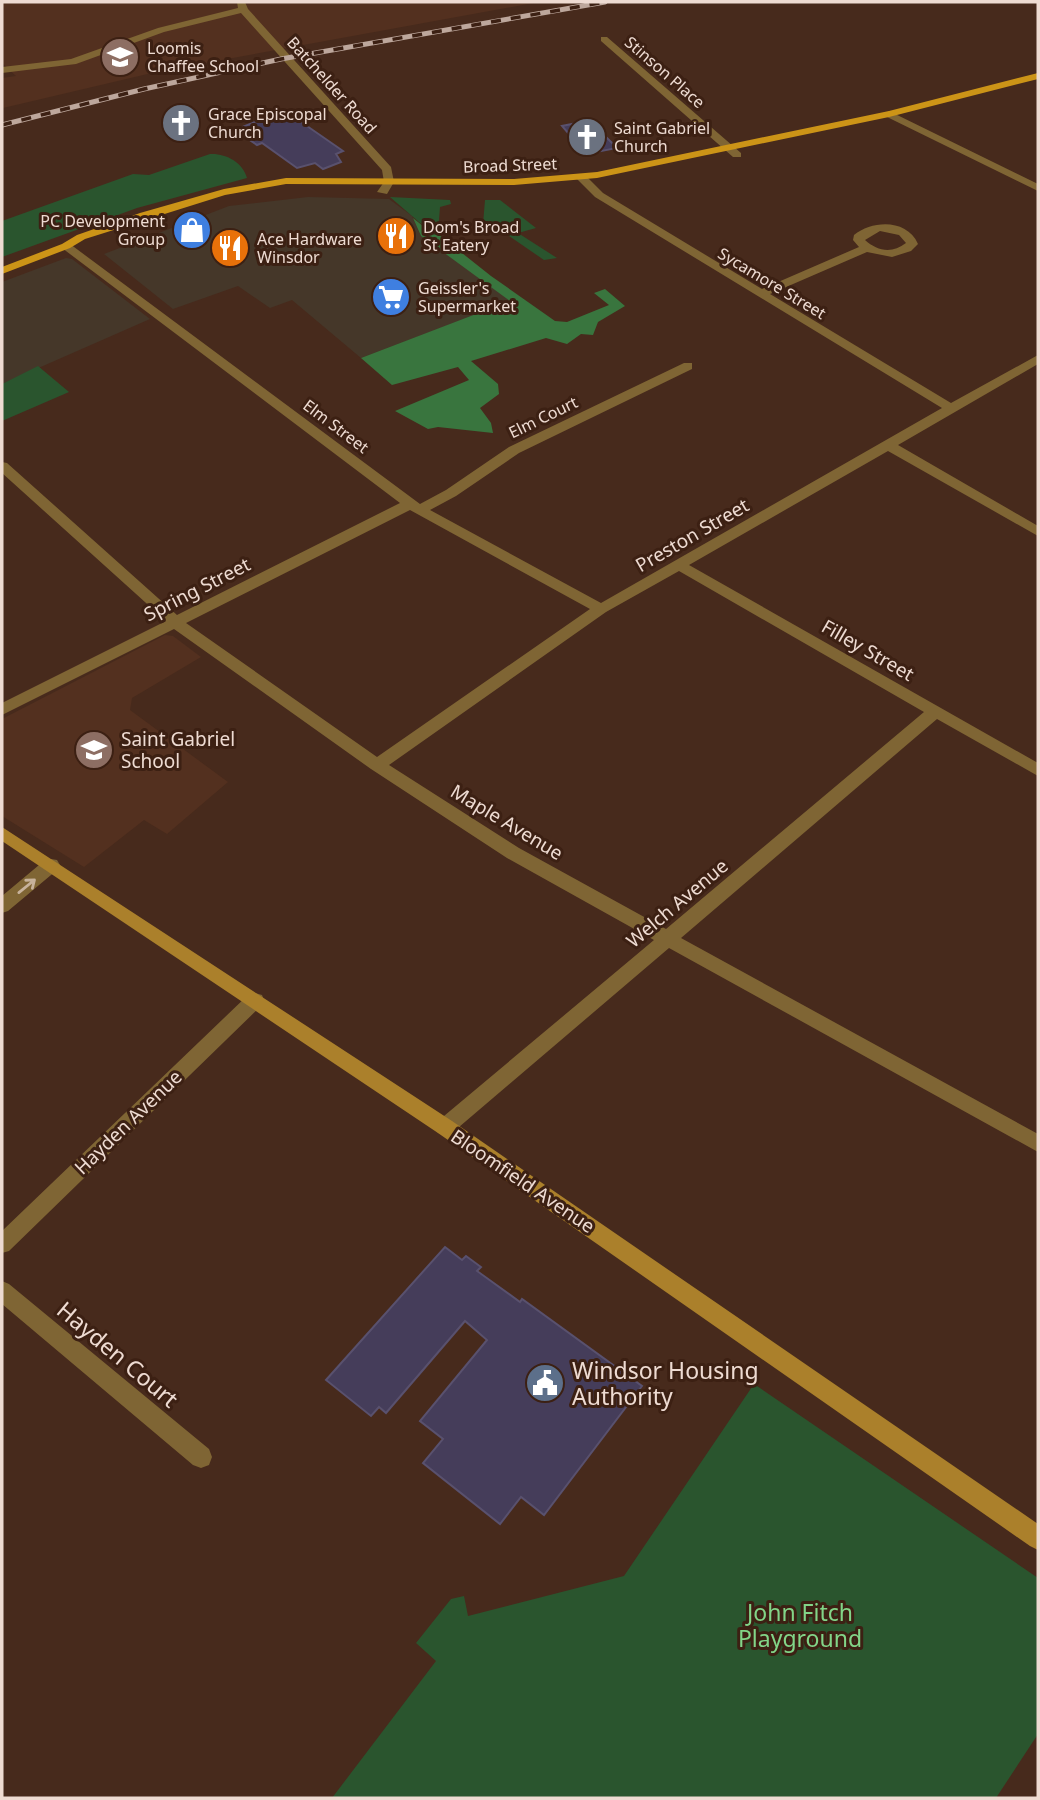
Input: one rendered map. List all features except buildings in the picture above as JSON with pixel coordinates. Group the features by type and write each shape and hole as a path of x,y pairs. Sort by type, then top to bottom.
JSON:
{"main road":[{"name":"Broad Street","path":"733,152 1038,76"},
{"name":"Broad Street","path":"2,271 66,247 90,244 205,201 261,190 584,181 901,121 980,103 1038,86"},
{"name":"Bloomfield Avenue","path":"2,833 445,1127 1038,1538"}],"street":[{"path":"2,70 73,62 152,33 242,6"},
{"name":"Batchelder Road","path":"242,6 387,169 386,187"},
{"name":"Stinson Place","path":"604,39 733,152"},
{"path":"889,114 1038,188"},
{"name":"Sycamore Street","path":"584,181 760,294 952,409"},
{"name":"Elm Street","path":"66,247 415,507 601,609"},
{"path":"760,294 867,248"},
{"name":"Preston Street","path":"377,765 601,609 1038,359"},
{"name":"Elm Court","path":"415,507 450,494 514,450 688,366"},
{"path":"888,445 1038,532"},
{"name":"Maple Avenue","path":"2,466 174,622 246,676 377,765 513,853 1038,1144"},
{"name":"Spring Street","path":"2,710 174,622 415,507"},
{"name":"Filley Street","path":"679,565 1038,770"},
{"name":"Welch Avenue","path":"445,1127 936,711"},
{"path":"2,906 51,865"},
{"name":"Hayden Avenue","path":"2,1244 255,1000"},
{"name":"Hayden Court","path":"2,1291 201,1457"}],"shaded area":[{"name":"Loomis Chaffee School","path":"2,2 539,2 156,72 3,108 2,78 16,76 2,63"},
{"path":"308,197 389,199 412,216 421,236 511,301 361,358 292,300 270,308 238,286 173,309 104,254 229,206"},
{"path":"66,258 72,259 150,319 2,384 2,282"},
{"name":"Saint Gabriel School","path":"165,635 173,636 201,657 132,698 130,710 228,782 167,834 144,820 84,867 2,816 2,719"}],"green space":[{"path":"210,154 233,160 242,167 247,178 137,208 2,257 2,221 133,174 149,175"},
{"path":"390,197 450,200 451,204 440,207 438,234 434,235"},
{"path":"485,200 500,200 536,228 518,233 557,258 544,260 496,227 490,229 483,224"},
{"path":"413,218 555,321 567,322 609,305 594,293 605,289 625,306 598,322 593,335 581,334 567,344 546,338 471,361 498,384 499,394 480,408 491,423 493,433 438,427 428,429 395,411 469,380 458,367 392,385 361,358 510,301 421,236"},
{"path":"38,366 69,392 2,421 2,384"},
{"name":"John Fitch Playground","path":"754,1384 1038,1578 1038,1734 996,1798 332,1798 436,1661 416,1643 451,1599 464,1596 468,1616 624,1576"}],"railway":[{"path":"2,125 144,89 281,59 605,2"}],"place":[{"name":"Loomis Chaffee School","path":"120,57"},
{"name":"Grace Episcopal Church","path":"181,123"},
{"name":"Saint Gabriel Church","path":"587,137"},
{"name":"PC Development Group","path":"192,230"},
{"name":"Dom's Broad St Eatery","path":"396,236"},
{"name":"Ace Hardware Winsdor","path":"230,248"},
{"name":"Geissler's Supermarket","path":"391,297"},
{"name":"Saint Gabriel School","path":"94,750"},
{"name":"Windsor Housing Authority","path":"545,1383"}]}
